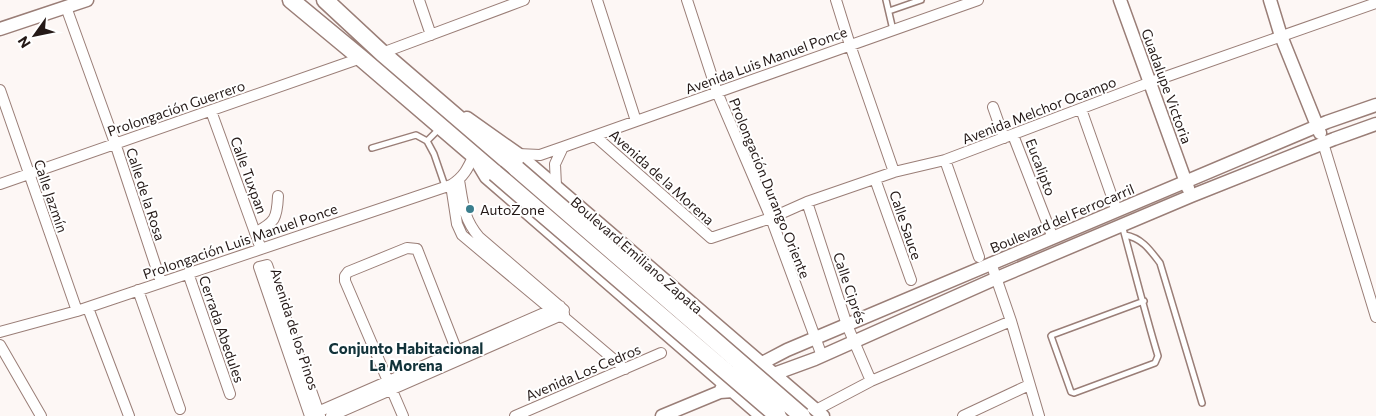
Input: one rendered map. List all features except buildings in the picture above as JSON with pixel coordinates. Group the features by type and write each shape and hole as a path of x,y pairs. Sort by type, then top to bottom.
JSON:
{"main road":[{"path":"291,0 778,416"},
{"name":"Boulevard Emiliano Zapata","path":"325,0 442,105 517,162 814,414"}],"street":[{"path":"0,29 87,0"},
{"path":"419,0 431,35"},
{"path":"382,53 524,0"},
{"path":"597,0 636,121"},
{"name":"Prolongación Durango Oriente","path":"688,0 717,92 771,218 822,356"},
{"path":"836,0 894,172"},
{"name":"Avenida Luis Manuel Ponce","path":"517,162 978,0"},
{"name":"Guadalupe Victoria","path":"1120,0 1191,196"},
{"path":"1270,0 1281,36 1323,143 1376,317"},
{"name":"Avenida Melchor Ocampo","path":"711,238 771,218 807,202 894,172 945,160 1151,82 1376,4"},
{"name":"Calle de la Rosa","path":"66,7 115,143 161,282"},
{"name":"Prolongación Guerrero","path":"0,184 361,58"},
{"name":"Calle Jazmín","path":"0,90 77,311"},
{"name":"Boulevard del Ferrocarril","path":"725,389 762,363 787,350 1317,126 1376,105"},
{"name":"Eucalipto","path":"993,107 1008,136 1053,238"},
{"path":"1082,109 1124,230"},
{"name":"Calle Tuxpan","path":"210,111 261,249"},
{"path":"662,416 725,389 774,374 822,356 1058,252 1124,230 1191,196 1323,143 1376,124"},
{"name":"Avenida de la Morena","path":"595,136 711,238"},
{"path":"556,186 555,164 563,147"},
{"path":"474,155 465,173 452,184 458,224 462,235 561,312 625,369"},
{"path":"474,155 486,177 725,389 761,416"},
{"path":"945,160 979,257"},
{"name":"Boulevard Emiliano Zapata","path":"517,162 556,186 762,363 814,414"},
{"name":"Calle Sauce","path":"875,179 910,280"},
{"name":"Prolongación Luis Manuel Ponce","path":"0,332 88,308 452,184"},
{"path":"255,233 269,226 277,213 278,196"},
{"name":"Calle Ciprés","path":"807,202 847,326 871,382"},
{"path":"1053,238 1058,252"},
{"path":"403,416 345,281 345,276 348,272 407,248 416,249 458,355"},
{"path":"991,263 1011,321 1039,416"},
{"name":"Avenida de los Pinos","path":"267,265 314,415 259,267 267,265"},
{"name":"Cerrada Abedules","path":"188,273 230,394"},
{"path":"138,290 180,409"},
{"path":"88,308 129,416"},
{"path":"314,415 390,385 561,312"},
{"path":"814,414 871,382 1011,321"},
{"path":"0,345 42,416"},
{"name":"Avenida Los Cedros","path":"515,416 662,353"},
{"path":"331,416 390,385"},
{"path":"963,416 1029,385"}],"lane":[{"path":"886,0 893,30"},
{"path":"889,11 921,0"},
{"path":"427,141 441,127"},
{"path":"372,148 416,135 427,141 452,184"},
{"path":"1124,230 1144,301 1158,356 1155,363 1074,393 1071,392 1051,336 1052,334 1144,301"},
{"path":"1124,230 1146,246 1160,263 1202,403"}],"place":[{"name":"AutoZone","path":"470,209"}],"district":[{"name":"Conjunto Habitacional La Morena","path":"406,356"}]}
